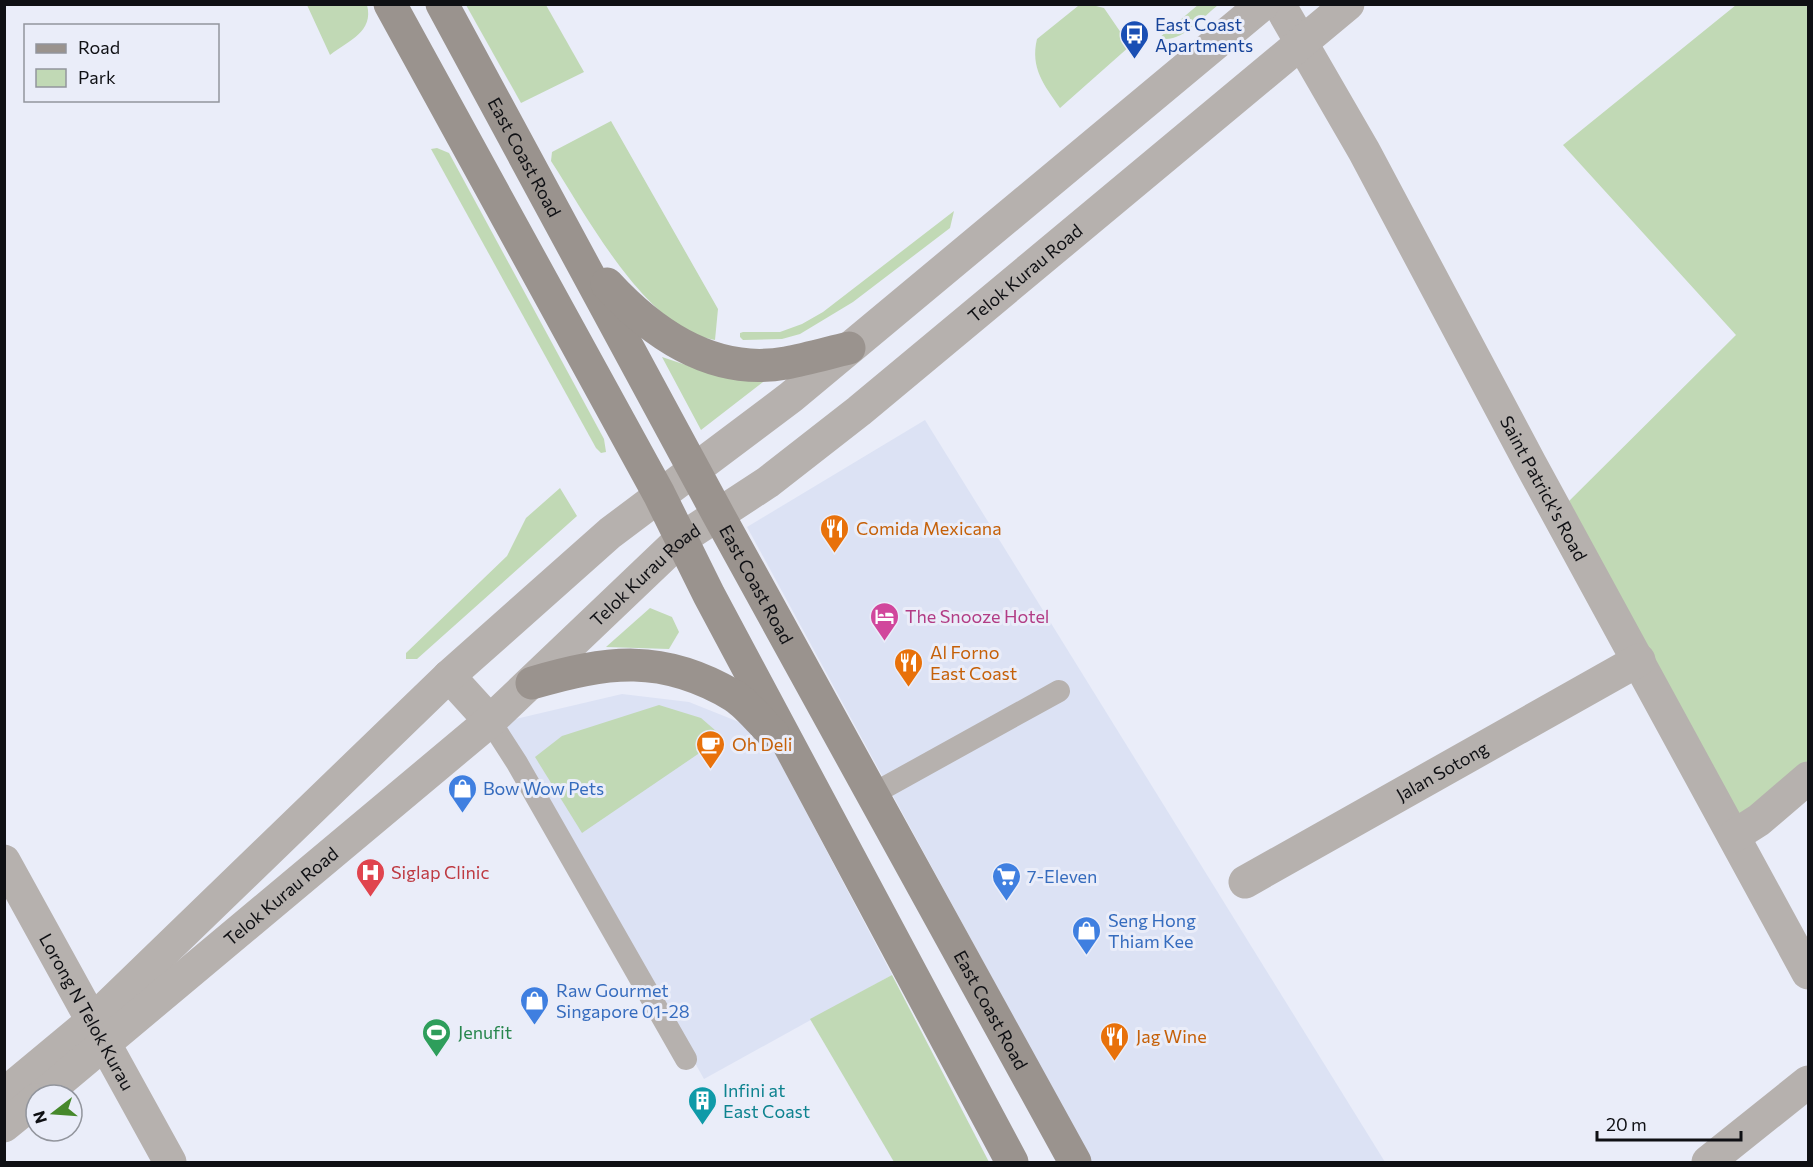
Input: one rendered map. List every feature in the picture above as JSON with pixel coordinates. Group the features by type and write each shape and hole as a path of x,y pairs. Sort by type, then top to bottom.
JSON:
{"main road":[{"path":"390,4 658,494 1012,1162"},
{"name":"East Coast Road","path":"442,4 871,795 1075,1162"},
{"path":"573,247 634,314 670,340 695,350 744,364 784,363 849,348"},
{"path":"532,682 584,668 613,664 672,668 735,697 796,756"}],"street":[{"name":"Telok Kurau Road","path":"54,1083 99,1033 449,676 610,532 658,494 791,398 1263,4"},
{"name":"Saint Patrick's Road","path":"1279,4 1364,151 1530,463 1809,973"},
{"name":"Telok Kurau Road","path":"4,1094 99,1033 490,721 681,539 768,482 859,411 1348,4"},
{"name":"Jalan Sotong","path":"1245,882 1639,660"},
{"path":"449,676 490,721"},
{"path":"1734,836 1759,820 1809,778"},
{"name":"Lorong N Telok Kurau","path":"4,861 170,1162"},
{"path":"1708,1162 1809,1082"},
{"path":"4,1126 24,1110"}],"lane":[{"path":"871,795 1059,691"},
{"path":"490,721 517,763 686,1059"}],"shaded area":[{"path":"925,420 1385,1162 1092,1162 747,527"},
{"path":"622,694 689,702 764,732 892,975 704,1079 503,722"}],"green space":[{"path":"1199,4 1218,5 1183,34 1167,39 1159,38"},
{"path":"307,5 367,5 367,22 352,40 330,55"},
{"path":"466,5 546,5 584,72 521,103"},
{"path":"1092,5 1104,8 1130,46 1060,108 1044,84 1037,68 1035,49 1037,39 1078,6"},
{"path":"1736,5 1808,5 1808,764 1741,820 1556,514 1736,335 1563,145"},
{"path":"611,121 718,309 715,340 689,332 668,318 648,299 611,255 551,161 552,152"},
{"path":"437,148 449,153 604,439 606,452 601,453 596,448 431,149"},
{"path":"954,211 950,228 853,302 800,334 782,339 743,340 740,337 740,333 743,332 780,332 802,324 823,312"},
{"path":"662,357 710,373 767,379 701,430"},
{"path":"560,488 577,516 417,659 406,659 406,653 507,556 526,518"},
{"path":"650,608 672,617 679,632 669,649 606,647"},
{"path":"659,705 701,718 723,737 582,833 535,757 562,736"},
{"path":"892,975 989,1162 894,1162 810,1019"}],"place":[{"name":"East Coast Apartments","path":"1134,60"},
{"name":"Comida Mexicana","path":"835,554"},
{"name":"The Snooze Hotel","path":"884,642"},
{"name":"Al Forno East Coast","path":"909,688"},
{"name":"Oh Deli","path":"711,770"},
{"name":"Bow Wow Pets","path":"462,814"},
{"name":"Siglap Clinic","path":"370,898"},
{"name":"7-Eleven","path":"1006,902"},
{"name":"Seng Hong Thiam Kee","path":"1087,956"},
{"name":"Raw Gourmet Singapore 01-28","path":"535,1026"},
{"name":"Jenufit","path":"437,1058"},
{"name":"Jag Wine","path":"1115,1062"},
{"name":"Infini at East Coast","path":"702,1126"}]}
